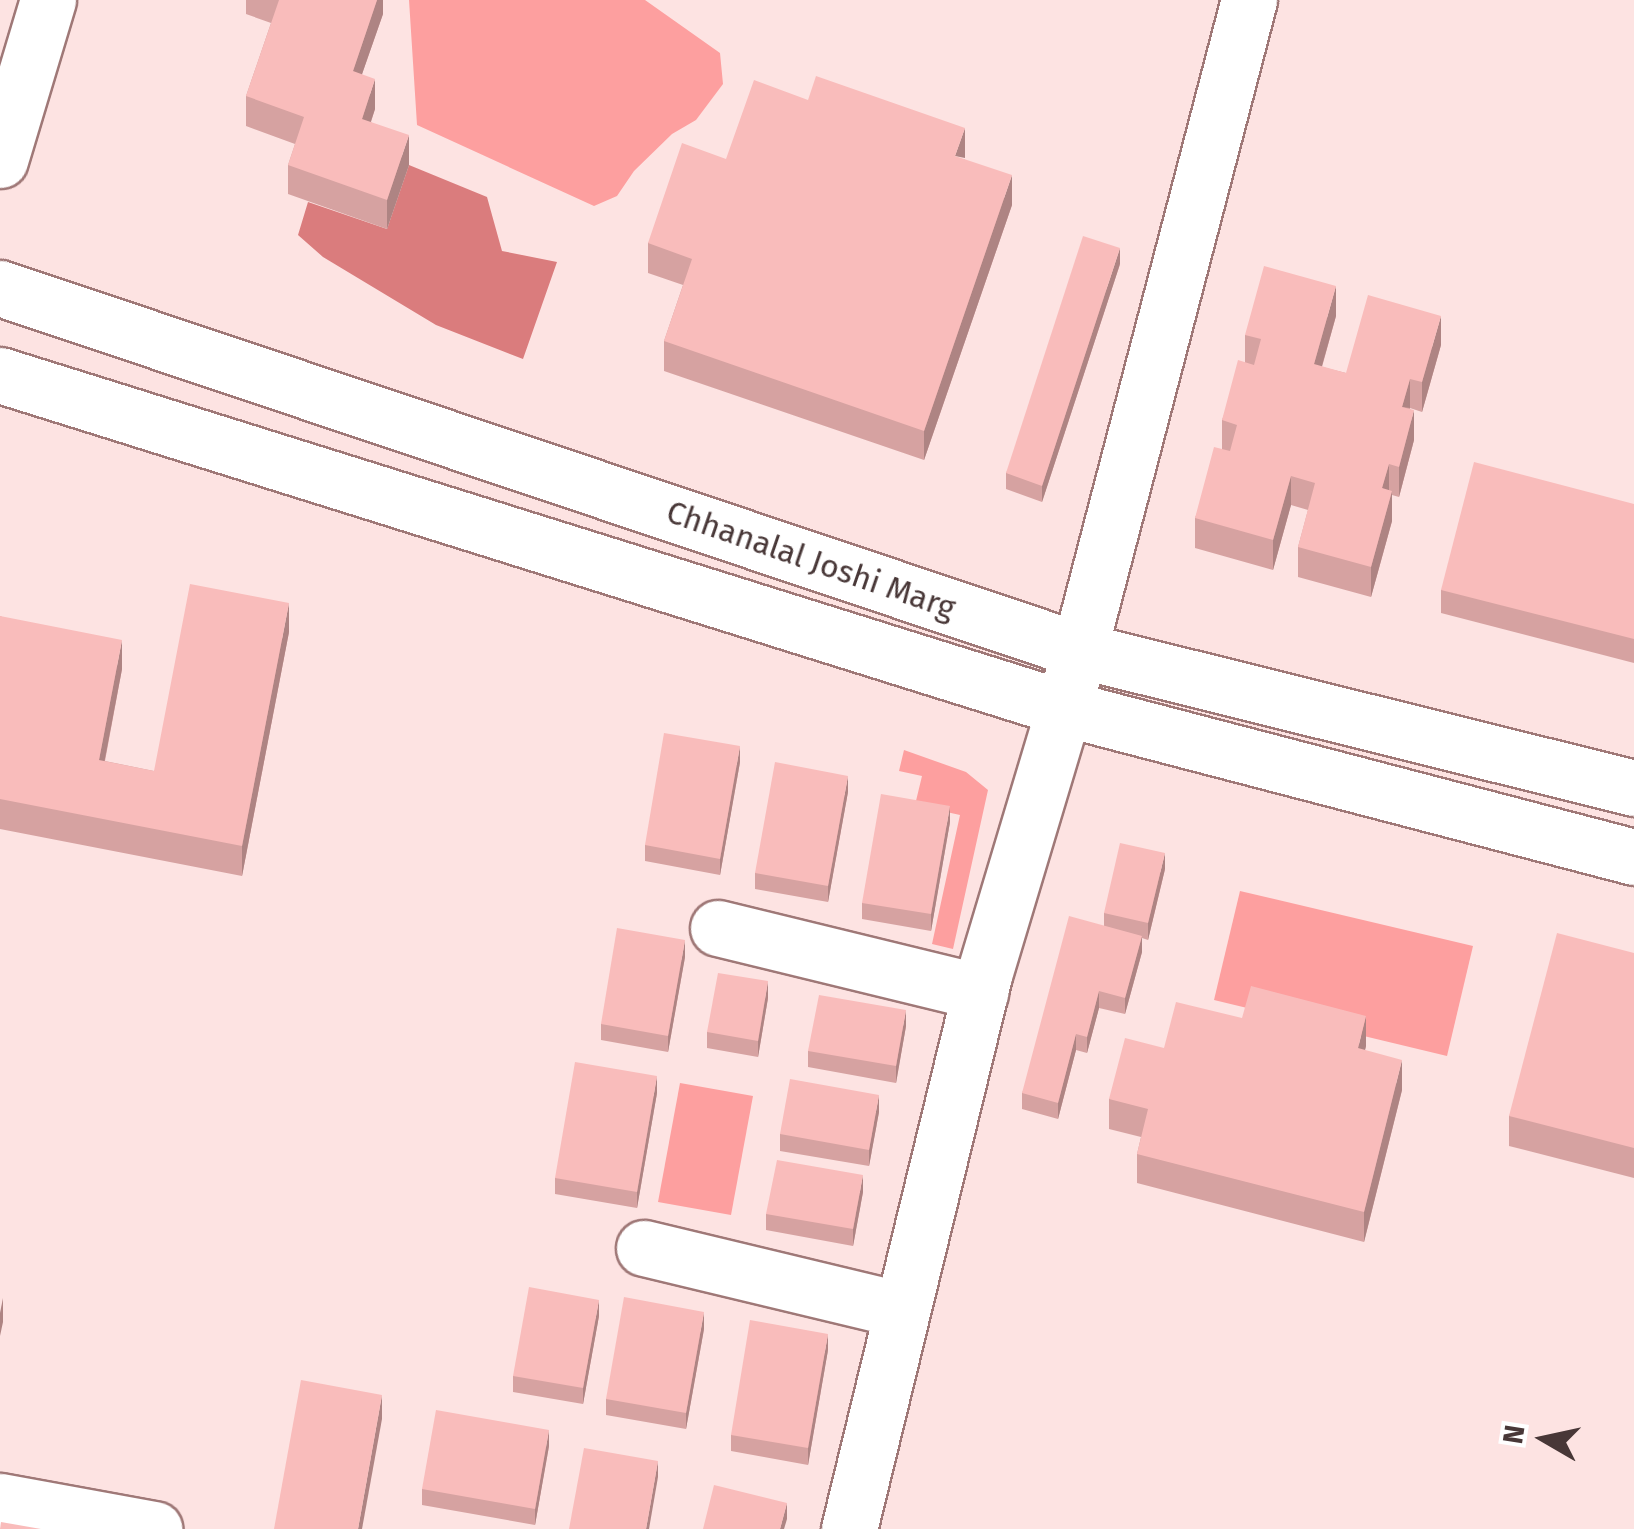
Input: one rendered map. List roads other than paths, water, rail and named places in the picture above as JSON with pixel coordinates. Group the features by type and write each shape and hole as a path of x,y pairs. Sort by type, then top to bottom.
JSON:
{"street":[{"path":"0,160 48,0"},
{"path":"849,1529 980,992 1064,708 1249,0"},
{"name":"Chhanalal Joshi Marg","path":"0,288 1079,650 1634,788"},
{"name":"Chhanalal Joshi Marg","path":"0,375 1064,708 1634,857"},
{"path":"718,928 980,992"},
{"path":"644,1248 902,1310"},
{"path":"0,1501 154,1529"}]}
